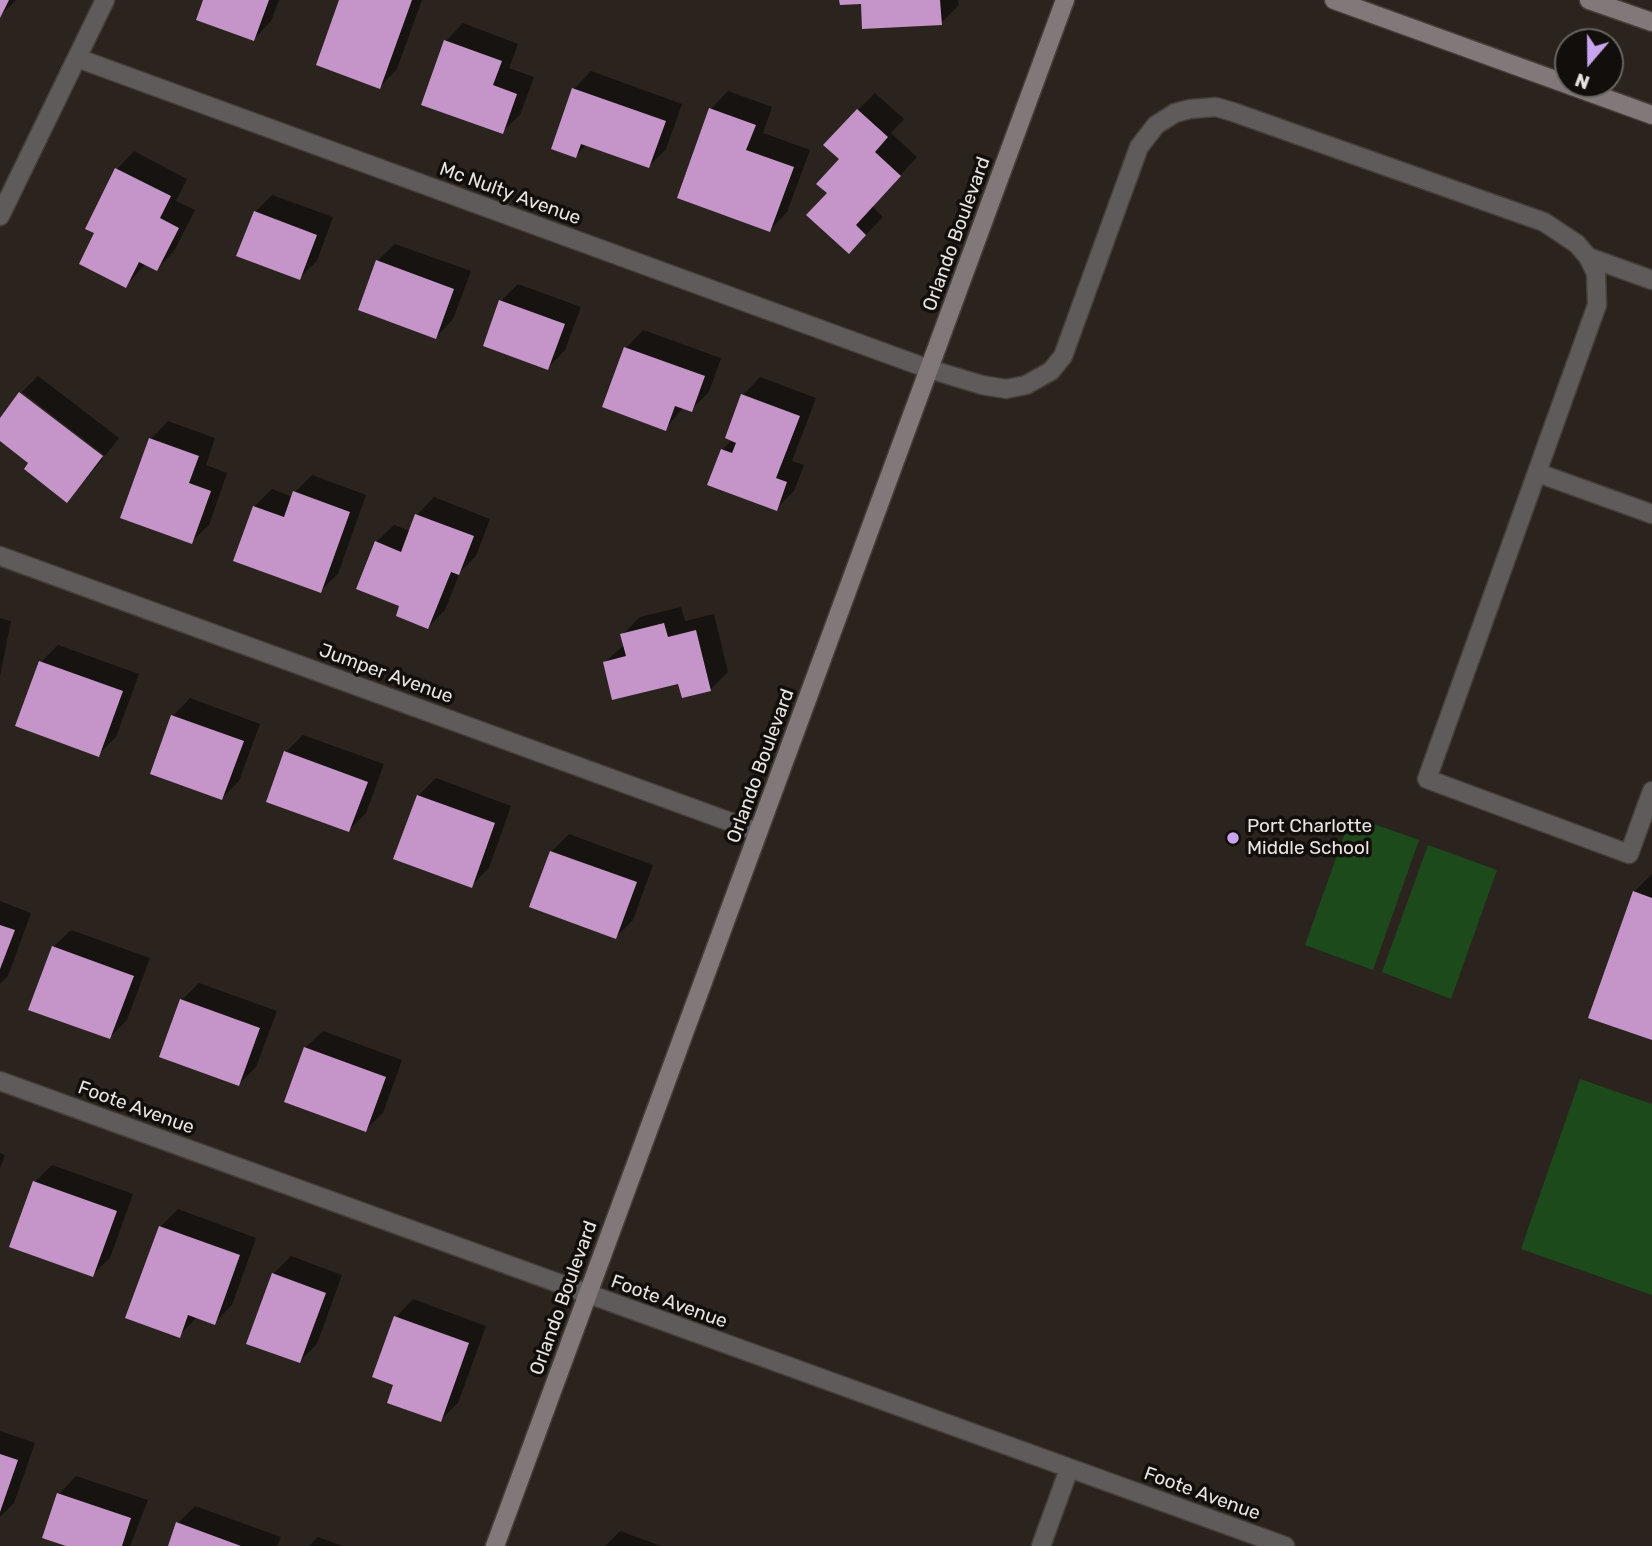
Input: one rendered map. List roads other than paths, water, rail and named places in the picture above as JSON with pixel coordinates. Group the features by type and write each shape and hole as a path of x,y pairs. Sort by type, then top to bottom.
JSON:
{"street":[{"path":"0,216 105,0"},
{"name":"Orlando Boulevard","path":"495,1546 1065,0"},
{"path":"1334,0 1652,115"},
{"path":"1589,0 1652,22"},
{"name":"Mc Nulty Avenue","path":"77,58 929,369 982,385 1006,389 1026,385 1051,371 1063,356 1139,147 1156,125 1175,113 1190,108 1216,107 1233,112 1544,222 1577,244 1588,257"},
{"path":"1588,257 1652,280"},
{"path":"1588,257 1596,273 1597,304 1427,779 1629,854 1652,791"},
{"path":"1538,473 1652,514"},
{"name":"Jumper Avenue","path":"0,556 758,832"},
{"name":"Foote Avenue","path":"0,1081 1285,1546"},
{"path":"1041,1546 1069,1469"}],"place":[{"name":"Port Charlotte Middle School","path":"1233,838"}]}
